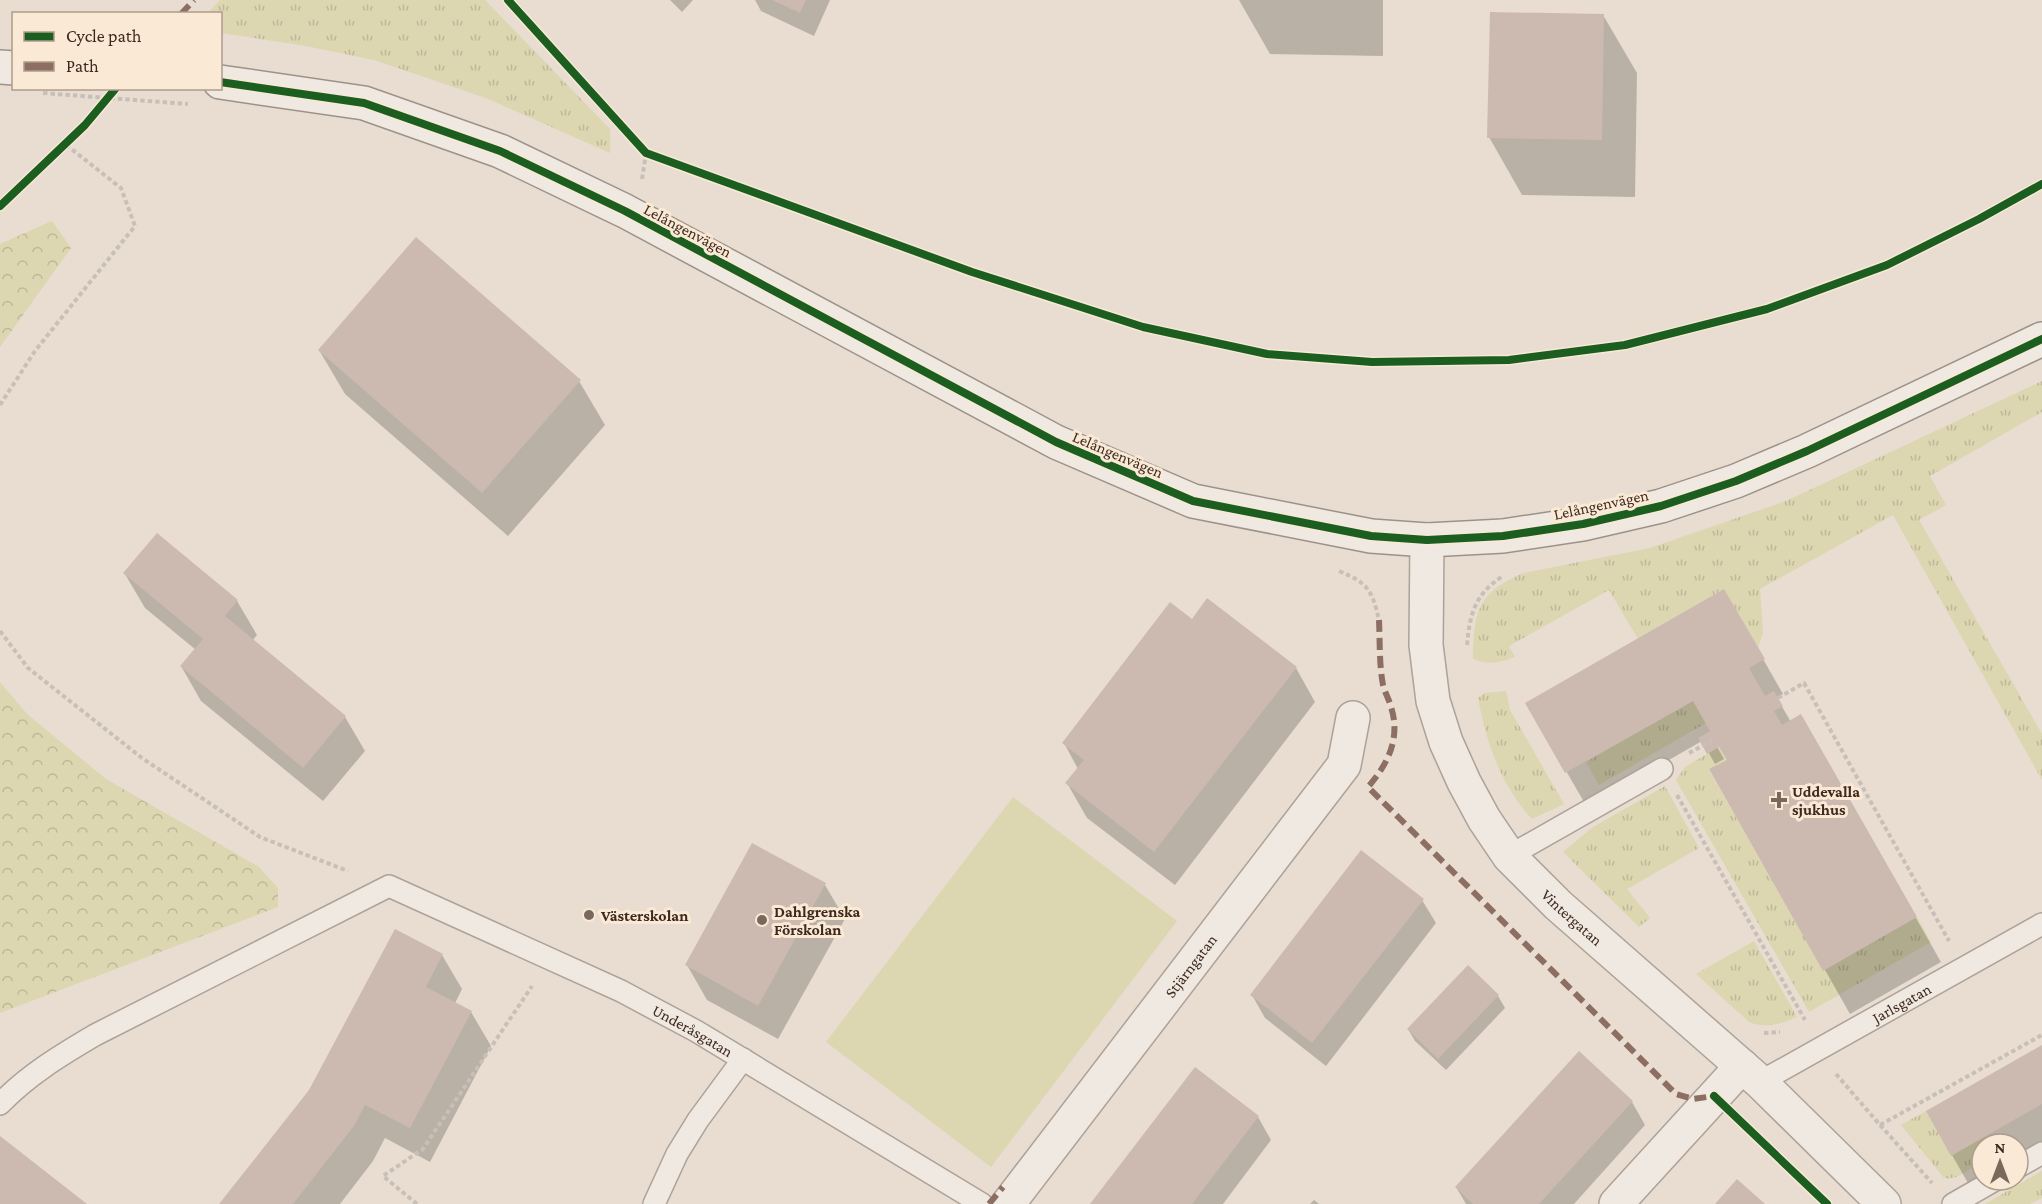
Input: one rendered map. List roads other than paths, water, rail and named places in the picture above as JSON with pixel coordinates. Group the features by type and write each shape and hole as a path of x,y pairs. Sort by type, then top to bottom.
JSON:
{"street":[{"name":"Lelångenvägen","path":"210,94 363,103 500,151 626,211 1056,442 1193,501 1371,536 1428,540 1503,536 1583,524 1661,506 1736,481 1807,451 2042,339"},
{"name":"Vintergatan","path":"1428,540 1426,645 1432,700 1446,742 1464,782 1484,819 1509,856 1566,913 1751,1074 1884,1204"},
{"name":"Stjärngatan","path":"1008,1204 1344,765 1353,718"},
{"name":"Jarlsgatan","path":"1616,1204 1751,1074"}],"lane":[{"path":"1509,856 1662,769"},
{"name":"Underåsgatan","path":"0,1104 15,1088 52,1061 95,1035 389,886 621,991 696,1030 981,1204"},
{"name":"Jarlsgatan","path":"1751,1074 1821,1048 2042,924"},
{"path":"654,1204 677,1154 698,1120 743,1059"},
{"path":"1953,1204 1974,1192"}],"place":[{"name":"Uddevalla sjukhus","path":"1779,800"},
{"name":"Västerskolan","path":"589,915"},
{"name":"Dahlgrenska Förskolan","path":"762,920"}]}
